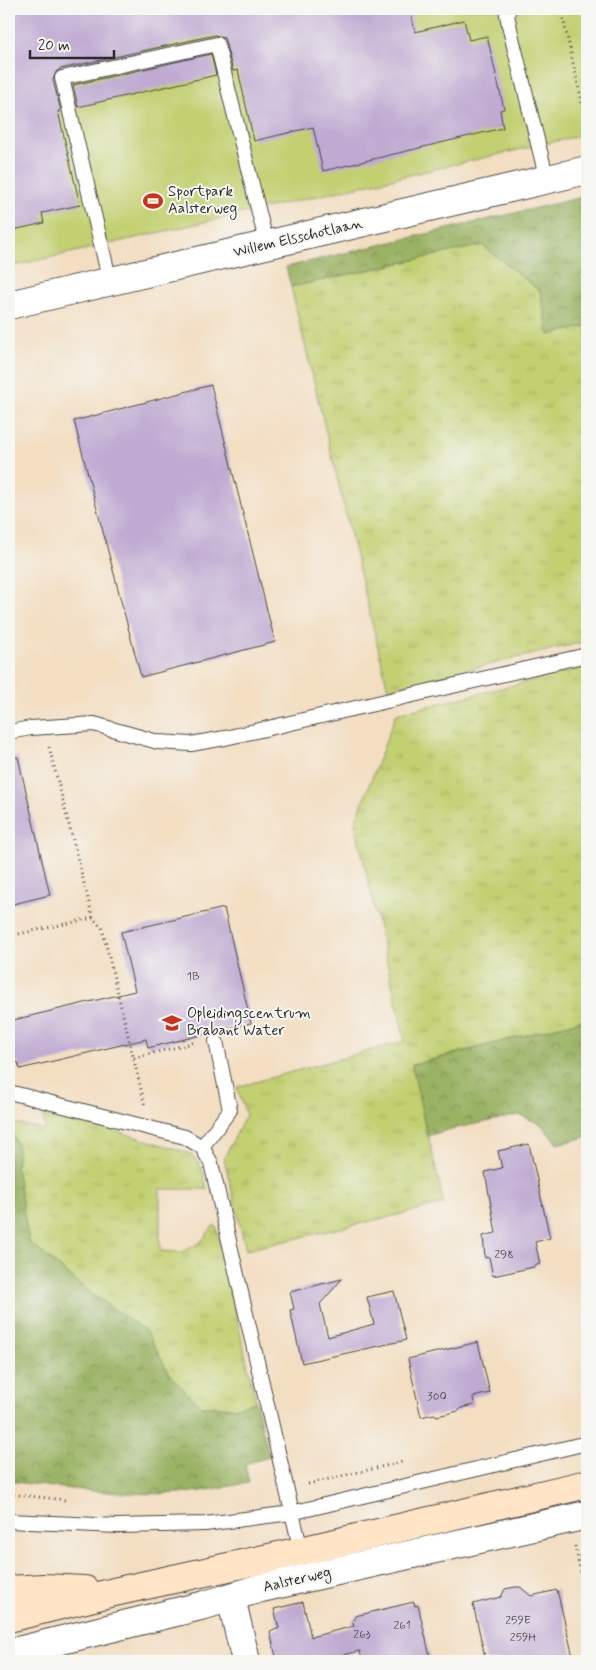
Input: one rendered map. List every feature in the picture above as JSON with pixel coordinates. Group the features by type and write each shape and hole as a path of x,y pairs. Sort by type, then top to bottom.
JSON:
{"main road":[{"name":"Aalsterweg","path":"9,1618 114,1592 301,1551 587,1484"},
{"name":"Aalsterweg","path":"9,1590 43,1588 114,1592"}],"street":[{"name":"Willem Elsschotlaan","path":"9,305 587,170"},
{"name":"Aalsterweg","path":"9,1653 206,1605 261,1588 578,1517"},
{"path":"230,1598 246,1661"}],"lane":[{"path":"509,9 507,14 512,38 547,180"},
{"path":"110,282 62,78 216,44 267,245"},
{"path":"9,732 31,728 94,724 158,742 191,744 225,738 587,656"},
{"path":"202,1147 230,1110 216,1041"},
{"path":"9,1092 185,1137 202,1147 211,1163 301,1551"},
{"path":"9,1521 118,1526 204,1524 291,1513 587,1443"}],"path":[{"path":"561,9 587,125"},
{"path":"44,727 93,918 102,928 151,1129"},
{"path":"9,936 93,918"},
{"path":"134,1058 201,1041 216,1041"},
{"path":"578,1517 587,1599"}],"green space":[{"name":"Sportpark Aalsterweg","path":"9,9 587,9 587,134 9,267"},
{"path":"587,196 587,326 549,335 540,291 482,245 291,287 286,267"},
{"path":"482,245 540,291 549,334 587,326 587,641 388,689 291,287"},
{"path":"587,667 587,1019 412,1065 444,1204 246,1250 224,1158 246,1115 237,1087 405,1041 355,823 396,714"},
{"path":"587,1019 587,1137 557,1144 541,1124 519,1115 427,1136 412,1065"},
{"path":"42,1109 186,1152 199,1163 207,1189 160,1189 160,1251 182,1252 201,1242 213,1226 216,1226 256,1402 234,1408 201,1406 170,1375 146,1331 93,1295 29,1242 16,1167 18,1149 9,1122 45,1130"},
{"path":"9,1124 18,1149 16,1167 29,1242 93,1295 146,1331 170,1375 201,1406 234,1408 256,1402 269,1457 245,1464 249,1483 189,1492 138,1494 73,1489 9,1481"}],"building":[{"path":"9,9 410,9 415,32 464,20 469,40 487,36 504,109 500,110 503,128 323,171 313,127 254,141 238,70 233,71 224,38 215,35 60,69 56,72 53,80 61,111 58,111 80,205 42,213 44,223 9,231"},
{"path":"211,54 216,75 78,107 73,85"},
{"path":"211,385 275,642 141,677 74,421"},
{"path":"18,757 50,895 9,905 9,758"},
{"path":"224,908 251,1023 148,1048 146,1039 20,1069 18,1062 9,1064 9,1021 135,991 121,932"},
{"path":"529,1144 550,1238 535,1242 540,1264 493,1276 489,1257 485,1258 483,1236 496,1233 485,1172 502,1168 498,1151"},
{"path":"342,1279 320,1304 328,1337 374,1324 367,1297 394,1291 406,1340 302,1363 290,1310 294,1309 290,1292"},
{"path":"478,1342 490,1393 473,1397 474,1405 461,1408 459,1411 437,1416 434,1414 421,1417 408,1359"},
{"path":"520,1587 531,1596 557,1590 574,1661 486,1661 473,1604 501,1597 505,1589"},
{"path":"303,1602 311,1637 354,1626 352,1620 355,1619 355,1616 414,1602 415,1606 418,1605 431,1661 362,1661 360,1651 317,1661 277,1661 270,1632 279,1628 274,1609"}],"place":[{"name":"Sportpark Aalsterweg","path":"153,201"},
{"name":"Opleidingscentrum Brabant Water","path":"172,1023"}]}
